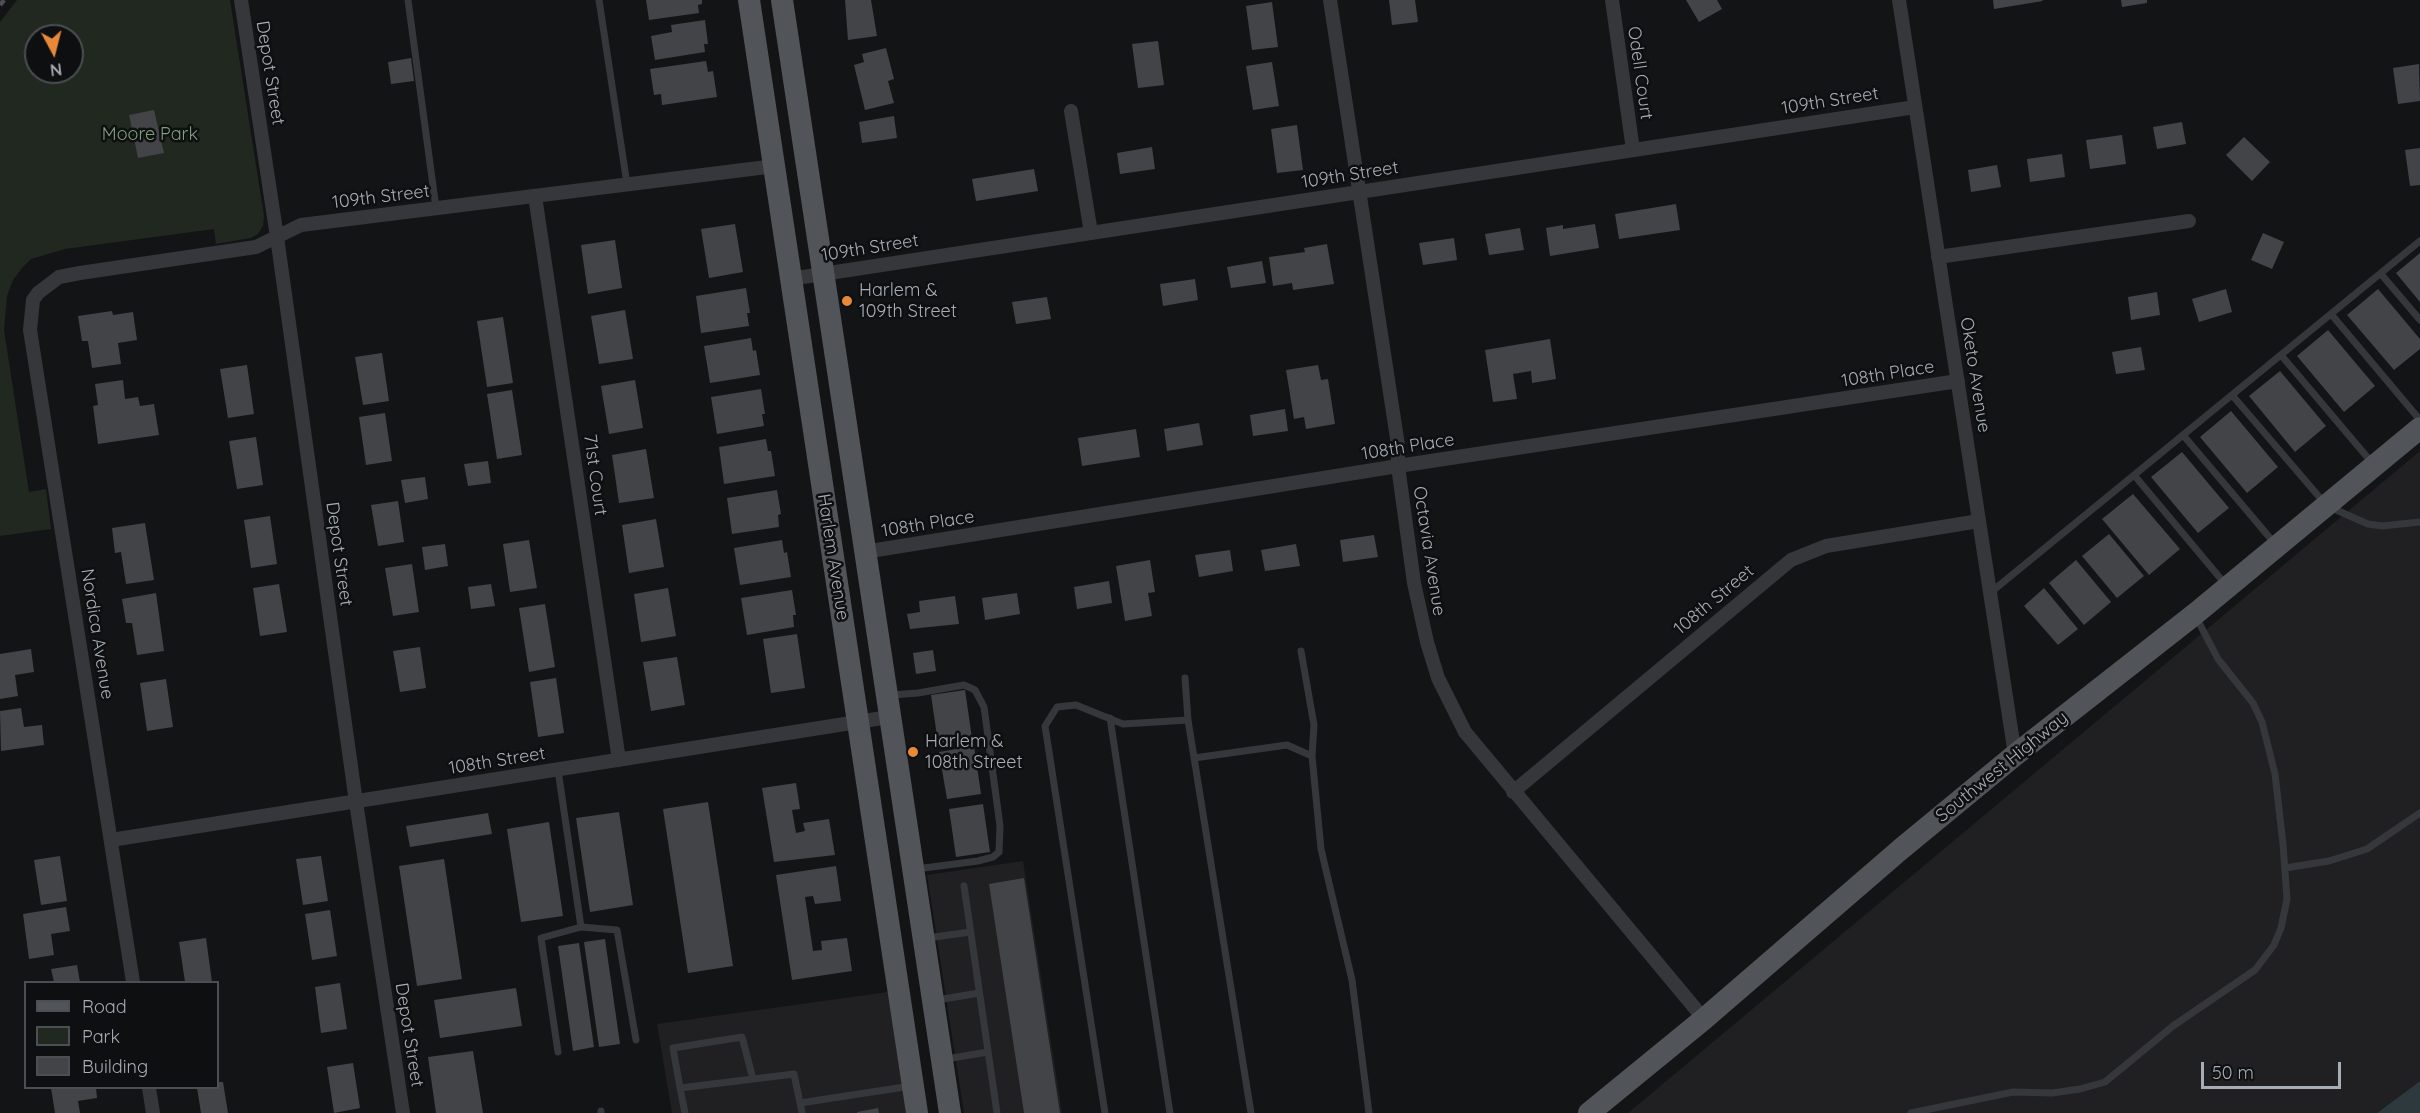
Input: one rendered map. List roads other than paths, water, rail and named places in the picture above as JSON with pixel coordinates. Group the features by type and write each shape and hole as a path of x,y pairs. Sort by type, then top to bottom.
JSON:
{"main road":[{"name":"Harlem Avenue","path":"749,0 917,1113"},
{"name":"Harlem Avenue","path":"782,0 950,1113"},
{"name":"Southwest Highway","path":"1589,1113 1704,1019 1901,849 2015,755 2195,614 2420,428"}],"street":[{"name":"Depot Street","path":"241,0 403,1113"},
{"name":"Octavia Avenue","path":"1330,0 1398,446 1398,466 1414,583 1427,642 1438,678 1465,732 1704,1019"},
{"name":"Odell Court","path":"1612,0 1633,150"},
{"name":"Oketo Avenue","path":"1899,0 2015,755"},
{"name":"109th Street","path":"790,279 1915,107"},
{"path":"1071,111 1091,233"},
{"name":"109th Street","path":"38,292 59,278 69,275 256,247 301,225 775,166"},
{"name":"71st Court","path":"535,196 619,760"},
{"path":"1938,256 2189,220"},
{"name":"Nordica Avenue","path":"38,292 33,300 30,330 133,981"},
{"name":"108th Place","path":"864,552 1398,466 1958,381"},
{"name":"108th Street","path":"1513,792 1791,560 1826,546 1979,521"},
{"name":"108th Street","path":"111,840 858,722 887,706"},
{"path":"150,1089 153,1113"}],"lane":[{"path":"408,0 436,208"},
{"path":"599,0 627,184"},
{"path":"1990,593 2420,241"},
{"path":"2381,274 2420,320"},
{"path":"2331,314 2420,420"},
{"path":"2281,355 2375,466"},
{"path":"2232,395 2327,506 2368,524 2382,526 2420,522"},
{"path":"2183,435 2277,546"},
{"path":"2134,475 2228,587"},
{"path":"1911,1113 2013,1092 2052,1093 2105,1082 2173,1026 2255,970 2274,945 2281,928 2287,899 2275,774 2262,722 2253,703 2218,658 2195,614"},
{"path":"1301,651 1314,725 1312,756 1321,849 1352,980 1369,1113"},
{"path":"1185,678 1188,720 1251,1113"},
{"path":"887,706 918,693 964,685 975,690 984,707 1000,826 999,852 993,857 978,861 912,870"},
{"path":"1105,1113 1045,726 1057,707 1076,705 1123,724 1188,720"},
{"path":"1110,718 1170,1113"},
{"path":"1194,758 1287,745 1312,756"},
{"path":"558,770 581,927"},
{"path":"2285,868 2329,861 2367,849 2420,813"},
{"path":"964,886 997,1113"},
{"path":"558,1052 541,938 581,927 617,930 636,1040"},
{"path":"923,939 970,932"},
{"path":"932,1001 979,993"},
{"path":"685,1113 673,1048 742,1037 753,1079"},
{"path":"941,1060 988,1052"},
{"path":"680,1088 794,1074 802,1113"},
{"path":"800,1103 913,1086"}],"railway":[{"path":"0,5 4,0"}],"place":[{"name":"Harlem & 109th Street","path":"847,301"},
{"name":"Harlem & 108th Street","path":"913,752"}],"park label":[{"name":"Moore Park","path":"150,135"}]}
